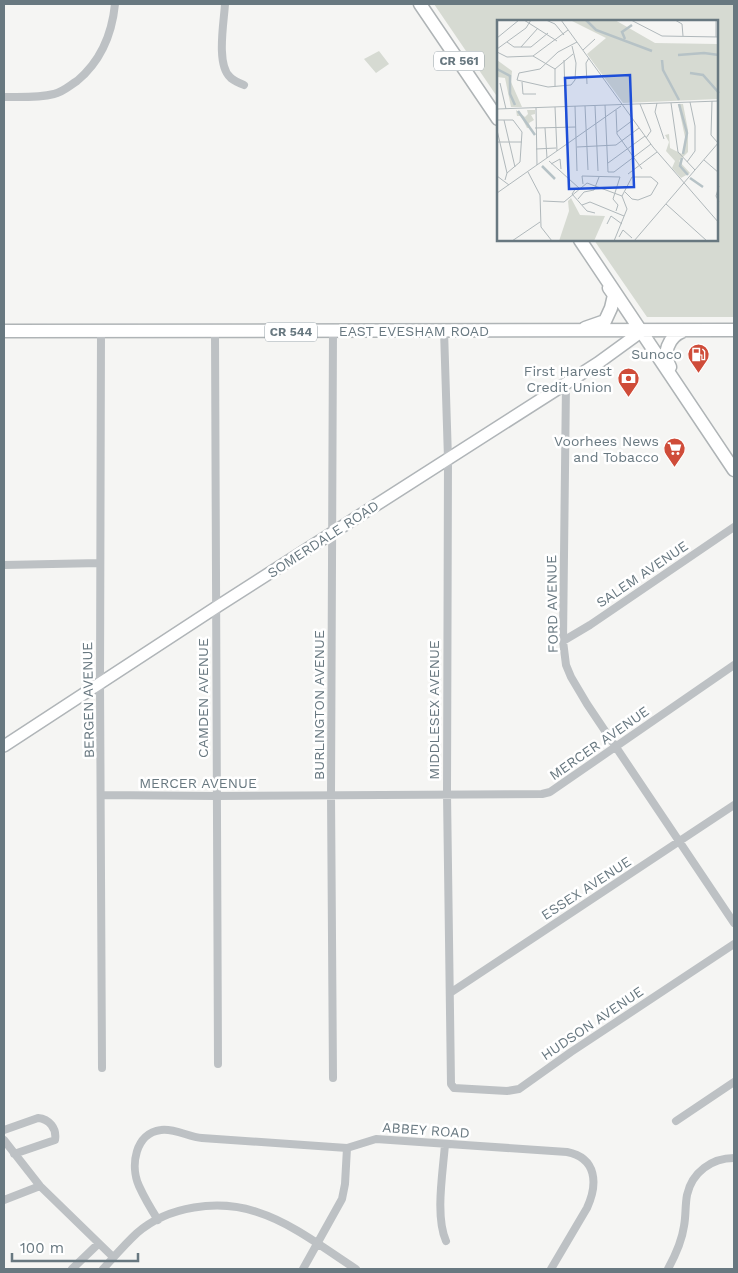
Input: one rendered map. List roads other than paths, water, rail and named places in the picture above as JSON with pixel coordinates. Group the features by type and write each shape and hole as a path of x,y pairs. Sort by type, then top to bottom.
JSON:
{"main road":[{"name":"CR 561","path":"420,4 497,118"},
{"path":"581,241 734,470"},
{"path":"578,331 605,320 612,308 614,295 609,288 610,284"},
{"name":"EAST EVESHAM ROAD","path":"4,331 734,330"},
{"name":"SOMERDALE ROAD","path":"4,746 100,682 566,384 642,331"},
{"path":"669,372 670,367 666,354 667,347 671,340 683,331"}],"street":[{"path":"4,97 53,94 66,90 93,64 105,46 111,28 115,4"},
{"path":"226,4 222,49 223,60 226,72 230,78 244,85"},
{"name":"MIDDLESEX AVENUE","path":"444,330 448,459 447,794 451,1084 454,1088"},
{"name":"BERGEN AVENUE","path":"101,332 102,1068"},
{"name":"CAMDEN AVENUE","path":"215,332 218,1064"},
{"name":"BURLINGTON AVENUE","path":"332,332 331,795 333,1078"},
{"name":"FORD AVENUE","path":"566,384 563,641 566,665 571,677 734,923"},
{"name":"SALEM AVENUE","path":"563,641 734,527"},
{"path":"4,564 100,563"},
{"name":"MERCER AVENUE","path":"102,795 542,794 550,792 734,665"},
{"name":"ESSEX AVENUE","path":"450,992 734,805"},
{"name":"HUDSON AVENUE","path":"454,1088 507,1092 519,1088 579,1046 734,944"},
{"path":"676,1121 734,1082"},
{"path":"4,1130 38,1118 51,1123 54,1127 55,1140 14,1154"},
{"name":"ABBEY ROAD","path":"158,1220 138,1185 135,1165 136,1154 143,1139 158,1130 166,1129 202,1138 348,1148 376,1139 575,1153 588,1163 594,1181 591,1201 551,1269"},
{"path":"4,1140 40,1186 113,1257"},
{"path":"445,1144 440,1217 442,1234 446,1241"},
{"path":"303,1269 342,1199 348,1148"},
{"path":"668,1269 676,1255 682,1238 688,1193 696,1176 711,1163 722,1158 734,1158"},
{"path":"4,1200 40,1186"},
{"path":"103,1269 137,1233 158,1220 172,1213 208,1206 238,1208 269,1217 356,1269"},
{"path":"72,1269 98,1244"}],"place":[{"name":"Sunoco","path":"698,373"},
{"name":"First Harvest Credit Union","path":"628,398"},
{"name":"Voorhees News and Tobacco","path":"675,468"}]}
